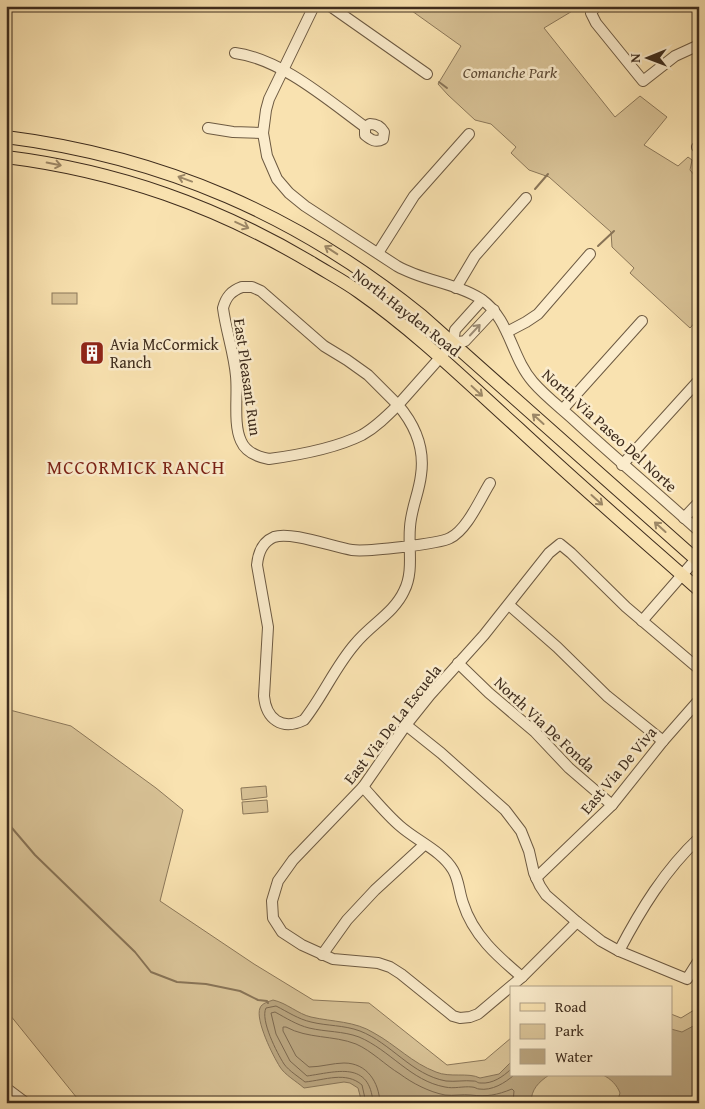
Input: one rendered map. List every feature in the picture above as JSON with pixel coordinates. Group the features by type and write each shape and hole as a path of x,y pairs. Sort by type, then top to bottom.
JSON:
{"main road":[{"name":"North Hayden Road","path":"6,137 71,147 112,156 174,175 254,208 324,245 388,289 453,343 697,561"},
{"name":"North Hayden Road","path":"6,156 60,165 124,180 186,200 272,240 358,291 441,358 699,590"}],"street":[{"name":"North Via Paseo Del Norte","path":"314,6 266,110 263,133 264,146 270,164 281,186 305,206 408,272 456,288 482,300 494,310 531,380 622,465 699,531"},
{"path":"330,6 427,74"},
{"path":"594,10 596,23 643,81 670,60 699,45"},
{"path":"236,53 251,55 283,70 365,127"},
{"path":"208,128 232,132 263,133"},
{"path":"378,253 414,196 469,134"},
{"path":"456,288 475,256 526,198"},
{"path":"507,332 538,314 590,254"},
{"name":"East Pleasant Run","path":"482,300 455,330 453,343 441,358 398,405 381,422 364,434 344,443 269,459 258,457 248,451 242,443 238,432 236,377 223,308 226,298 242,286 252,287 261,291 324,346 368,375 398,405 409,418 416,432 421,458 421,476 412,516 409,546 408,581 397,603 356,642 304,720 292,724 277,721 270,715 265,704 268,627 258,565 258,555 264,544 273,538 286,536 355,551 409,546 442,541 452,538 466,523 490,483"},
{"name":"East Pleasant Run","path":"453,343 465,341 494,310"},
{"path":"563,409 642,321"},
{"path":"622,465 699,380"},
{"path":"684,518 699,502"},
{"name":"East Via De La Escuela","path":"322,955 282,932 273,918 272,902 278,881 293,860 363,787 430,694 484,635 549,553 560,544 571,552 642,621"},
{"path":"697,561 682,575 642,621 699,670"},
{"path":"509,605 557,647 607,696 663,741"},
{"name":"North Via De Fonda","path":"458,663 489,693 535,732 569,768 612,805"},
{"name":"East Via De Viva","path":"536,878 612,805 663,741 699,700"},
{"path":"406,726 441,753 505,810 521,831 529,851 536,878 546,895 576,922 601,941 620,951 687,979 699,960"},
{"path":"363,787 399,826 444,858 453,870 459,884 462,902 470,920 484,942 522,977"},
{"path":"620,951 640,910 670,868 699,838"},
{"path":"424,845 375,890 348,920 322,955 333,959 378,963 390,968 401,974 448,1012 460,1018 478,1014 510,987"},
{"path":"511,986 576,922"},
{"path":"6,1088 26,1103"}],"green space":[{"name":"Comanche Park","path":"405,6 575,6 574,10 544,28 615,117 640,96 667,117 644,145 678,166 688,157 692,160 690,170 699,181 699,318 690,328 630,273 634,268 612,247 611,232 549,177 529,170 511,153 516,147 491,124 475,120 438,84 461,46"},
{"path":"52,293 77,293 77,304 52,304"},
{"path":"6,709 71,726 183,810 160,901 254,964 313,1000 369,1003 447,1065 485,1060 510,1039 510,1076 672,1076 672,1014 681,1018 699,1007 699,1103 81,1103 6,1010"},
{"path":"266,786 267,797 242,800 241,788"},
{"path":"267,800 268,812 243,814 242,802"}],"water":[{"path":"273,1000 306,1016 352,1024 367,1029 419,1064 441,1074 470,1075 480,1078 499,1074 510,1063 510,1076 548,1076 536,1086 532,1094 531,1103 362,1103 358,1088 350,1083 344,1082 304,1088 282,1070 269,1047 262,1029 259,1014 261,1006"},
{"path":"699,1023 699,1103 617,1103 619,1090 605,1076 672,1076 672,1029 682,1032"}],"waterway":[{"path":"439,82 447,88"},
{"path":"535,189 548,174"},
{"path":"598,246 614,231"},
{"path":"6,821 35,855 135,952 151,972 177,982 206,984 240,991 268,1003"}],"place":[{"name":"Avia McCormick Ranch","path":"92,353"}],"district":[{"name":"MCCORMICK RANCH","path":"136,467"}]}
